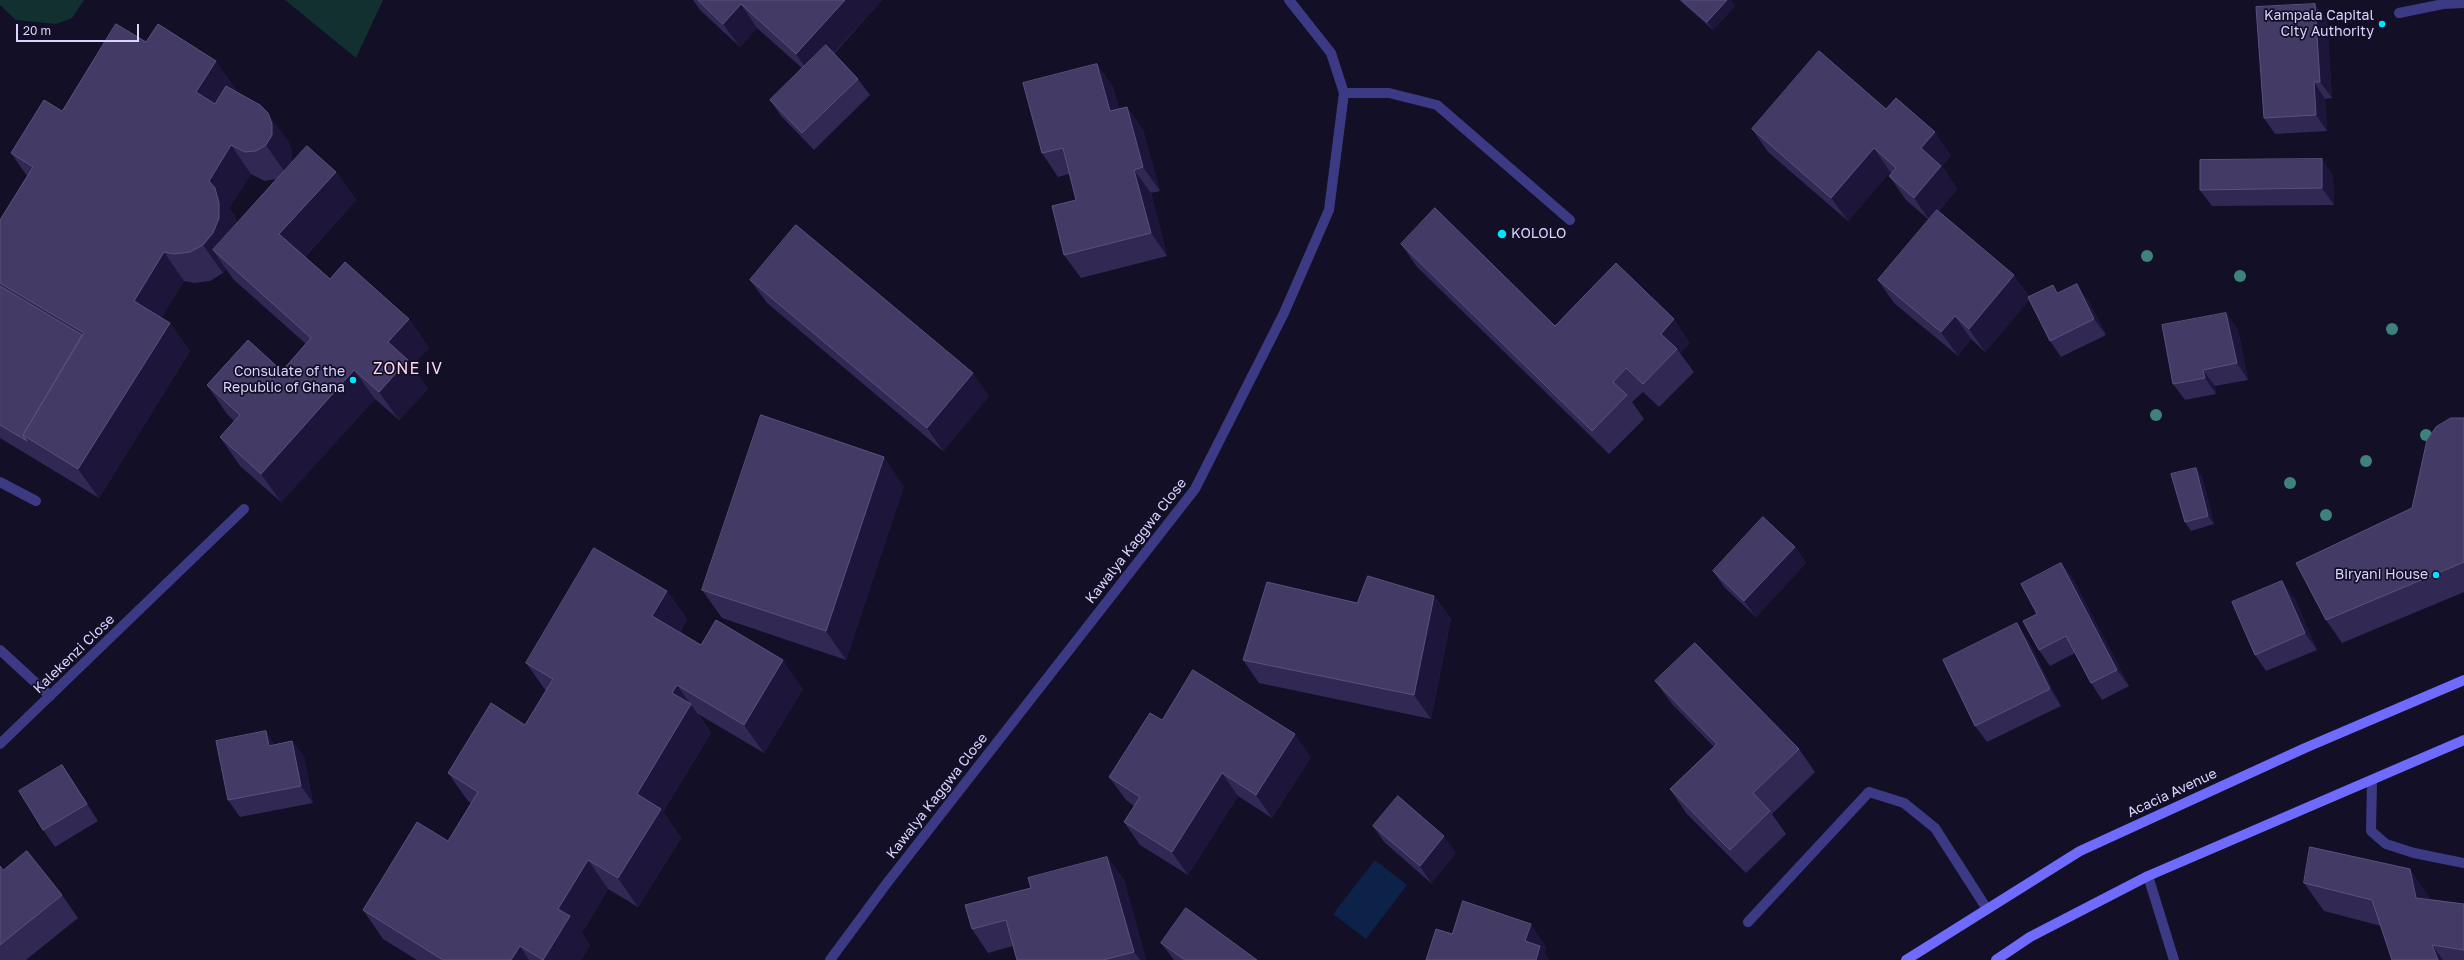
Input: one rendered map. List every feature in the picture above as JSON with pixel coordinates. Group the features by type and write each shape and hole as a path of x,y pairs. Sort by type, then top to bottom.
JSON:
{"main road":[{"name":"Acacia Avenue","path":"1906,960 2080,851 2305,748 2464,680"},
{"path":"1996,960 2030,937 2148,876 2372,781 2464,740"}],"street":[{"name":"Kawalya Kaggwa Close","path":"830,960 887,883 1195,489 1284,313 1329,210 1344,93 1331,53 1289,0"},
{"path":"2399,13 2443,4 2464,3"},
{"path":"1344,93 1389,93 1437,105 1570,220"},
{"path":"0,482 36,501"},
{"name":"Kalekenzi Close","path":"0,744 244,509"},
{"path":"0,650 50,696"},
{"path":"2372,781 2371,831 2386,844 2414,853 2464,863"},
{"path":"1748,922 1869,792 1904,803 1935,828 1986,909"},
{"path":"2148,876 2174,960"}],"green space":[{"path":"0,0 84,0 72,18 56,24 16,20 0,5"},
{"path":"285,0 383,0 356,58"}],"water":[{"path":"1375,860 1407,885 1366,939 1333,914"}],"building":[{"path":"698,0 845,0 796,54 741,4 723,24"},
{"path":"1682,0 1727,0 1707,22"},
{"path":"2315,4 2320,82 2314,82 2316,115 2264,118 2256,7"},
{"path":"116,24 146,42 158,24 216,61 196,92 215,104 226,86 260,105 268,113 272,124 272,135 266,145 256,151 245,152 231,145 209,181 215,188 219,203 219,218 213,233 203,245 190,252 174,254 164,252 134,301 170,323 78,469 23,435 84,333 0,283 0,220 33,167 11,153 44,100 62,111"},
{"path":"826,45 858,79 802,133 770,100"},
{"path":"1819,51 1886,109 1896,98 1935,132 1921,148 1941,166 1914,198 1889,176 1896,168 1874,148 1831,198 1752,129"},
{"path":"1097,64 1110,111 1127,107 1143,167 1134,170 1151,233 1064,255 1052,206 1076,200 1063,148 1042,153 1023,83"},
{"path":"307,146 336,172 279,234 330,279 345,262 409,319 388,342 408,360 379,392 354,370 261,474 220,437 240,415 207,385 248,340 282,371 311,338 213,250"},
{"path":"2322,159 2322,188 2200,190 2200,160"},
{"path":"1435,208 1555,326 1616,263 1674,319 1661,334 1677,349 1643,384 1626,368 1613,382 1627,395 1592,431 1401,244"},
{"path":"1937,210 2014,275 1969,329 1955,316 1941,332 1878,280"},
{"path":"796,225 973,373 927,428 750,280"},
{"path":"2077,284 2094,319 2050,341 2028,297 2053,285 2057,293"},
{"path":"0,286 82,335 23,435 27,441 0,425"},
{"path":"2226,313 2237,363 2203,370 2205,378 2173,384 2162,325"},
{"path":"761,415 884,457 826,631 702,590"},
{"path":"2451,418 2464,418 2464,562 2326,620 2296,563 2412,508 2427,440 2436,427"},
{"path":"2196,468 2208,516 2185,522 2171,474"},
{"path":"1763,517 1795,547 1744,601 1713,571"},
{"path":"594,548 667,591 652,616 701,645 716,620 783,660 744,725 677,685 672,693 691,704 637,794 661,809 618,878 588,860 558,909 570,916 543,960 520,946 511,960 443,960 363,910 417,822 448,841 478,792 448,773 491,703 525,725 553,679 526,663"},
{"path":"2061,563 2117,670 2091,683 2066,636 2039,650 2023,621 2037,614 2021,584"},
{"path":"1368,576 1434,596 1414,695 1243,660 1267,582 1357,603"},
{"path":"2282,581 2305,633 2255,655 2232,602"},
{"path":"2017,623 2050,689 1975,726 1943,660"},
{"path":"1695,643 1799,749 1753,793 1770,811 1730,850 1670,789 1717,744 1655,681"},
{"path":"1193,670 1295,734 1256,795 1222,773 1172,852 1124,822 1140,797 1109,777 1150,713 1162,720"},
{"path":"266,731 269,746 292,741 301,786 228,800 216,741"},
{"path":"62,765 87,804 43,830 19,791"},
{"path":"1398,796 1444,836 1420,866 1373,826"},
{"path":"2310,847 2410,869 2416,898 2464,904 2464,950 2432,945 2438,960 2392,960 2372,900 2304,883"},
{"path":"27,851 62,895 0,945 0,866 3,870"},
{"path":"1107,857 1134,952 1103,960 1017,960 1006,920 972,929 965,905 1031,888 1028,878"},
{"path":"1463,901 1531,924 1525,941 1540,946 1536,960 1426,960 1436,929 1452,934"},
{"path":"1186,908 1257,960 1185,960 1161,943"}],"place":[{"name":"Kampala Capital City Authority","path":"2382,24"},
{"name":"KOLOLO","path":"1502,234"},
{"name":"Consulate of the Republic of Ghana","path":"353,380"},
{"name":"Biryani House","path":"2436,575"}],"district":[{"name":"ZONE IV","path":"408,369"}]}
